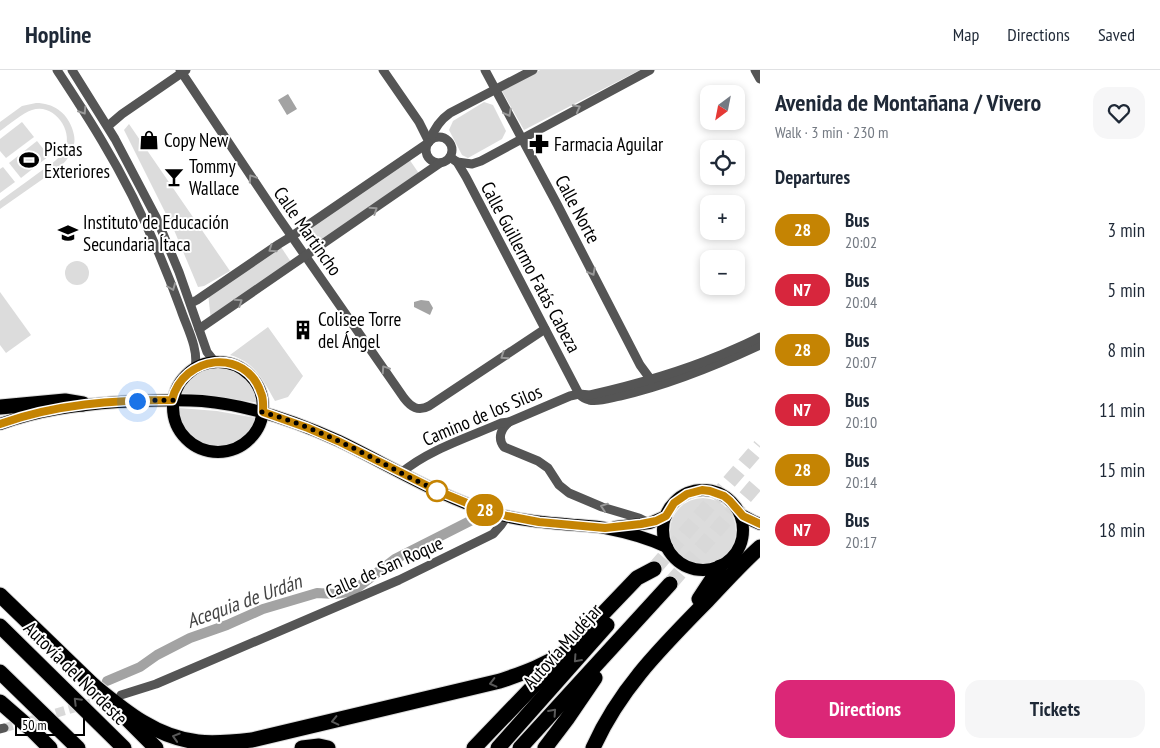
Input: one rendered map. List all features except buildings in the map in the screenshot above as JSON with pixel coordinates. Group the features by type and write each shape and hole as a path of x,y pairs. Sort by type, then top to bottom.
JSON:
{"highway":[{"path":"0,407 65,400 83,404"},
{"path":"593,748 604,725 628,687 682,625 760,547"},
{"path":"682,625 720,566"},
{"name":"Autovía Mudéjar","path":"498,748 645,582 654,569 637,578 569,650"},
{"name":"Autovía Mudéjar","path":"520,748 670,584 598,673 567,719"},
{"path":"0,595 156,748"},
{"name":"Autovía del Nordeste","path":"0,626 124,748"},
{"path":"87,680 126,712 159,732 196,742 214,743 252,740 500,681 543,665 569,650"},
{"path":"474,748 569,650"},
{"path":"0,672 78,748"},
{"path":"4,706 39,748"},
{"path":"4,706 50,748"},
{"path":"545,748 567,719"},
{"path":"555,748 567,719"},
{"path":"302,748 319,746 328,748"}],"main road":[{"path":"215,362 225,362 242,368 252,376 262,393 263,412 257,431 247,442 227,451 212,452 191,443 181,432 175,418 172,400 179,385 195,368 215,362"},
{"path":"0,424 83,404 155,400 218,403 263,412 300,425 338,441 433,489 479,508 539,522 605,528 650,540 667,547"},
{"path":"740,514 743,531 741,542 736,552 726,563 720,566 704,570 689,568 676,559 667,547 663,534 664,522 669,509 680,498 702,490 724,496 740,514 760,524"},
{"path":"605,528 650,523 666,516"},
{"path":"736,552 760,540"}],"street":[{"path":"57,70 103,141 142,216 164,265 195,352 195,368"},
{"path":"72,70 108,126 144,194 166,239 208,352 215,362"},
{"path":"384,70 419,122 429,142"},
{"name":"Calle Norte","path":"485,70 640,365 654,383"},
{"path":"440,163 433,162 428,157 426,150 435,130 445,116 533,70"},
{"path":"199,329 440,163 454,160 472,164 481,161 650,70"},
{"path":"755,70 760,79"},
{"path":"108,126 183,71"},
{"name":"Calle Martincho","path":"183,71 292,236 404,398 414,408 423,409 429,406 545,329"},
{"path":"191,303 436,137 449,141 454,160"},
{"name":"Calle Guillermo Fatás Cabeza","path":"454,160 466,177 579,394"},
{"path":"466,177 472,164"},
{"path":"164,265 179,272"},
{"name":"Camino de los Silos","path":"579,394 587,399 596,400 634,392 760,337"},
{"name":"Camino de los Silos","path":"401,473 424,457 501,423 509,422 570,396 579,394 590,395 638,383 654,383 731,358 760,345"},
{"path":"638,383 640,365"},
{"path":"509,422 504,426 500,435 504,447 543,464 550,469 559,486 574,496 650,523"},
{"name":"Calle de San Roque","path":"121,695 156,684 399,580 492,534 501,526 507,516"}],"shaded area":[{"path":"540,70 640,70 524,130 502,91"},
{"path":"288,94 297,109 287,115 278,100"},
{"path":"484,102 493,105 506,131 502,139 468,158 462,155 449,130 453,121"},
{"path":"36,103 53,107 66,117 72,128 74,145 70,155 60,167 0,209 0,201 55,161 64,151 67,143 65,128 55,114 48,110 32,110 0,131 0,122 22,106"},
{"path":"22,122 34,137 6,158 0,151 0,139"},
{"path":"129,124 230,271 204,286 198,287 174,230 124,130"},
{"name":"Pistas Exteriores","path":"37,141 49,156 21,178 9,163"},
{"path":"409,159 420,175 319,245 308,229"},
{"path":"3,167 15,182 0,193 0,169"},
{"path":"279,244 293,265 211,321 208,293"},
{"path":"77,261 82,262 88,268 88,278 82,284 77,285 72,284 66,278 65,273 66,268 72,262"},
{"path":"0,292 31,335 6,353 0,345"},
{"path":"421,300 429,301 433,308 430,315 414,307 414,302"},
{"path":"268,327 303,376 288,397 275,401 262,379 252,367 239,358 230,355"},
{"path":"215,367 231,369 245,376 255,388 259,403 182,393 187,383 195,375"},
{"path":"179,408 217,411 256,418 258,421 249,434 238,443 226,447 213,448 201,444 191,436 183,425"},
{"path":"703,498 715,501 726,508 733,519 736,531 733,543 726,554 715,561 703,564 691,561 680,554 673,543 670,531 673,519 680,508 691,501"}],"waterway":[{"name":"Acequia de Urdán","path":"107,681 140,667 157,655 190,638 227,625 263,609 317,593 335,594 353,591 395,559 472,520"}],"tunnel":[{"path":"654,569 760,446"},
{"path":"670,584 760,480"},
{"path":"4,728 112,697"}],"bus line":[{"name":"28","path":"0,424 83,404 172,400 179,385 190,372 205,364 225,362 242,368 256,382 262,393 263,412 323,434 438,491 497,514 539,522 605,528 632,526 661,519 666,516 669,509 680,498 694,491 702,490 724,496 736,507 740,514 760,524"}],"place":[{"name":"Copy New","path":"149,140"},
{"name":"Farmacia Aguilar","path":"539,144"},
{"name":"Pistas Exteriores","path":"29,160"},
{"name":"Tommy Wallace","path":"174,177"},
{"name":"Instituto de Educación Secundaria Ítaca","path":"68,233"},
{"name":"Colisee Torre del Ángel","path":"303,330"}],"route":[{"path":"137,401 186,400 249,408 308,428 338,441 437,491"}]}
